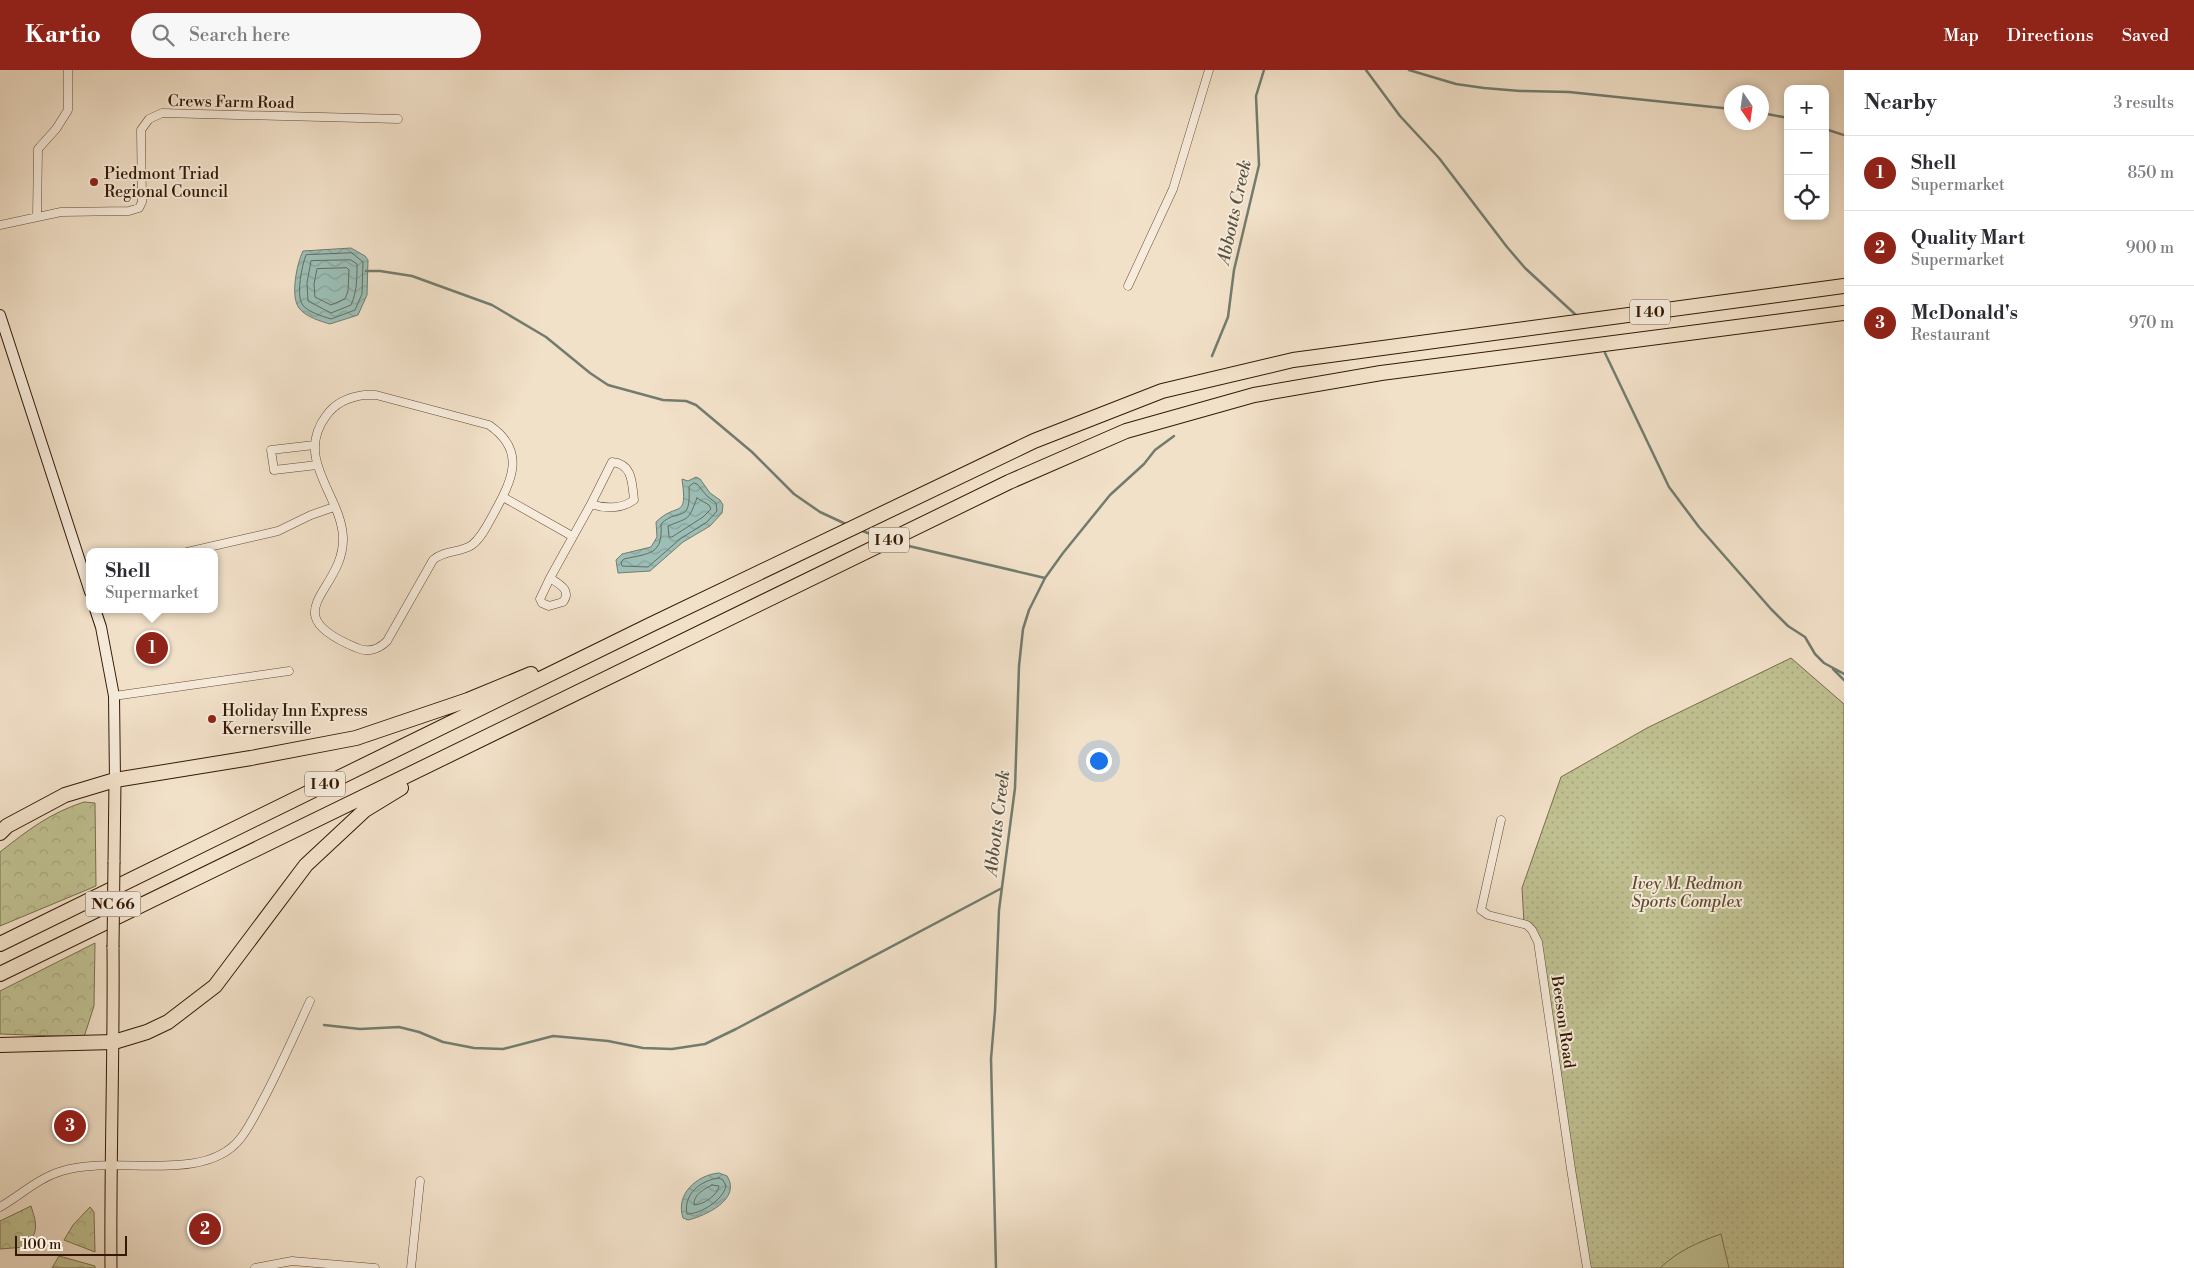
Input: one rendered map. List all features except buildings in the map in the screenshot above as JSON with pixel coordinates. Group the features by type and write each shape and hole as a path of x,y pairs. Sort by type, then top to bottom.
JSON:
{"highway":[{"name":"I 40","path":"0,944 650,625 1034,441 1162,391 1293,360 1844,286"},
{"name":"I 40","path":"0,974 1009,482 1126,430 1254,394 1381,373 1844,313"},
{"path":"0,833 7,826 64,795 115,780 251,758 356,738 468,700 650,625"},
{"path":"0,1045 114,1042 147,1032 168,1022 215,986 306,865 365,810 433,768 513,725"}],"main road":[{"path":"0,315 86,572"},
{"name":"NC 66","path":"96,613 114,696 114,1042 110,1164 111,1268"}],"street":[{"path":"37,217 38,149 56,129 68,110 68,70"},
{"path":"1128,286 1173,189 1209,70"},
{"name":"Crews Farm Road","path":"0,225 69,212 129,211 139,208 142,202 142,127 149,119 162,113 398,119"},
{"path":"364,395 376,395 479,421 497,430 509,446 512,455 512,474 502,497 477,541 467,548 443,553 433,560 387,641 372,650 356,648 322,629 314,617 316,605 337,566 343,546 340,524 316,465 314,445 318,429 328,412 346,400 364,395"},
{"path":"314,445 271,450 274,470 316,465"},
{"path":"550,578 612,462 626,466 631,479 634,500 616,507 601,508 591,504"},
{"path":"502,497 572,536"},
{"path":"204,548 278,531 305,517 334,507"},
{"path":"114,696 289,671"},
{"name":"Beeson Road","path":"1501,820 1480,910 1488,915 1528,925 1538,942 1569,1160 1587,1268"},
{"path":"0,1207 40,1180 63,1170 110,1164 188,1164 212,1158 233,1146 253,1119 310,1001"},
{"path":"411,1268 420,1181"},
{"path":"255,1268 292,1261 375,1268"}],"green space":[{"name":"Ivey M. Redmon Sports Complex","path":"1791,658 1844,704 1844,1268 1587,1268 1539,942 1524,923 1522,888 1561,777 1647,728"},
{"path":"84,802 95,803 96,886 0,926 0,852 30,829 60,811"},
{"path":"95,943 94,1006 84,1037 0,1034 0,991"},
{"path":"31,1206 36,1228 30,1242 25,1247 0,1249 0,1221"},
{"path":"90,1207 94,1212 95,1252 64,1240 73,1225"},
{"path":"1721,1234 1729,1268 1660,1268 1689,1248"},
{"path":"59,1256 95,1266 95,1268 52,1268"}],"water":[{"path":"351,248 365,256 368,260 367,295 358,315 330,324 305,314 296,303 295,296 297,271 303,251"},
{"path":"696,477 700,479 710,493 720,500 723,505 722,513 710,526 683,542 650,571 618,573 616,560 622,554 651,547 657,537 656,522 682,506 682,479 688,481"},
{"path":"719,1173 727,1176 730,1184 730,1192 726,1199 703,1215 688,1220 683,1218 682,1201 690,1187 703,1178"}],"waterway":[{"name":"Abbotts Creek","path":"1212,356 1228,317 1234,270 1259,165 1256,96 1264,70"},
{"path":"1366,70 1400,116 1439,158 1525,268 1577,316"},
{"path":"1409,70 1456,84 1484,88 1569,92 1724,108"},
{"path":"1769,114 1784,117"},
{"path":"1828,130 1844,135"},
{"path":"366,271 380,271 412,276 492,305 546,337 590,373 608,385 663,400 686,401 696,405 752,452 794,494 820,512 848,525"},
{"path":"1605,353 1669,487 1699,527 1771,609 1788,626 1805,637 1815,654 1824,663 1844,674"},
{"name":"Abbotts Creek","path":"996,1268 991,1059 999,910 1015,788 1019,666 1023,629 1029,610 1045,578 1063,553 1110,495 1144,464 1155,450 1174,436"},
{"path":"860,530 881,538"},
{"path":"896,543 1045,578"},
{"path":"1833,669 1844,680"},
{"path":"324,1025 360,1029 399,1027 419,1032 443,1042 474,1048 503,1049 553,1036 608,1041 643,1048 672,1049 705,1044 1002,888"}],"place":[{"name":"Piedmont Triad Regional Council","path":"94,182"},
{"name":"Shell","path":"152,648"},
{"name":"Holiday Inn Express Kernersville","path":"212,719"},
{"name":"McDonald's","path":"70,1126"},
{"name":"Quality Mart","path":"205,1229"}]}
